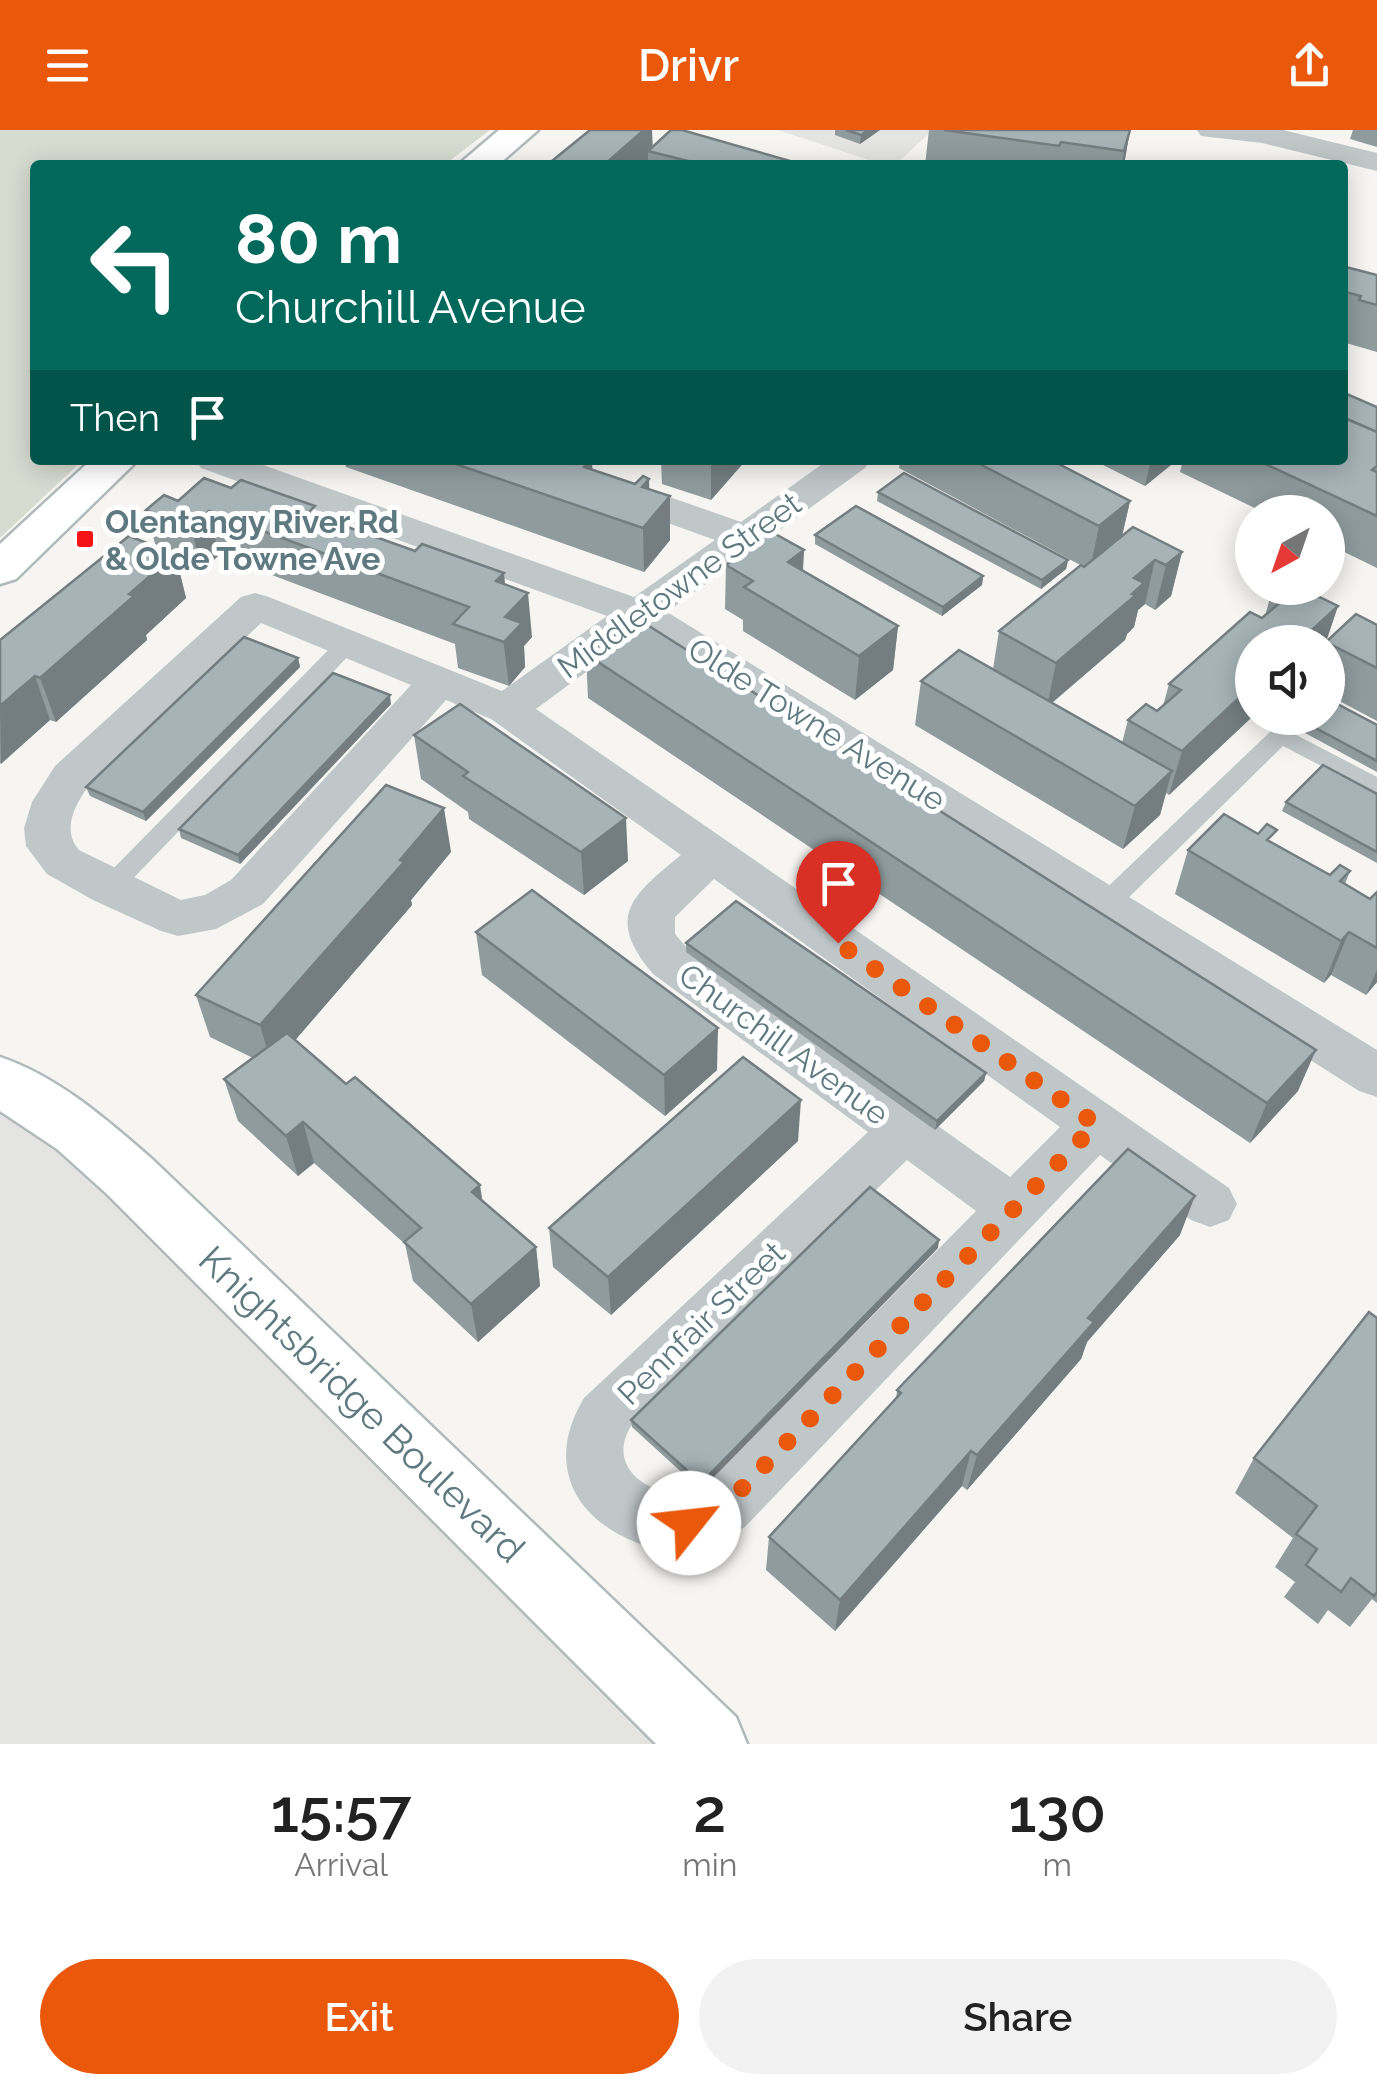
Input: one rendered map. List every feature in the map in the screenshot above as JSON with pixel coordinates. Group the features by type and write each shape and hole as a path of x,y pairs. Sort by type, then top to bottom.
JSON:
{"street":[{"path":"483,160 522,130"},
{"path":"1212,130 1300,142 1377,162"},
{"path":"0,569 111,465"},
{"name":"Olde Towne Avenue","path":"228,465 640,613 1377,1076"},
{"path":"542,465 746,537"},
{"name":"Middletowne Street","path":"506,709 845,465"},
{"path":"440,680 247,892 216,911 178,918 109,888 63,862 50,846 48,815 71,777 255,606 350,641 440,680 506,709 1210,1204"},
{"name":"Churchill Avenue","path":"712,855 669,891 652,913 651,940 670,962 1012,1207"},
{"name":"Knightsbridge Boulevard","path":"0,1081 78,1131 129,1176 709,1744"},
{"name":"Pennfair Street","path":"902,1131 611,1406 595,1437 596,1472 616,1501 649,1521 689,1523 724,1507 1096,1124"}],"lane":[{"path":"109,888 350,641"},
{"path":"1105,905 1281,735 1377,787"}],"shaded area":[{"path":"0,130 490,130 451,160 30,160 30,465 78,465 0,538"},
{"path":"778,130 933,130 900,160 869,160"},
{"path":"0,1081 700,1744 0,1744"}],"building":[{"path":"590,130 644,130 610,160 553,160"},
{"path":"671,130 682,130 787,160 684,160 648,151"},
{"path":"944,130 1130,130 1124,151"},
{"path":"1348,268 1377,275 1377,305 1359,300 1361,296 1348,293"},
{"path":"1348,395 1377,407 1377,432 1348,420"},
{"path":"1348,420 1377,432 1377,466 1372,470 1377,472 1377,516 1345,501 1345,495 1332,495 1268,465 1348,465"},
{"path":"459,465 586,465 635,484 643,476 649,479 642,487 670,496 643,528"},
{"path":"982,465 1061,465 1130,501 1099,526"},
{"path":"904,473 1068,560 1042,580 878,492"},
{"path":"204,478 231,488 241,480 315,506 308,513 415,551 422,544 504,573 496,581 528,593 505,617 522,623 504,642 453,624 469,607 209,511 191,527 146,510 164,495 178,501"},
{"path":"856,506 983,576 943,607 815,535"},
{"path":"759,525 804,550 788,562 898,626 859,656 744,587 753,581 726,565 755,545 741,537"},
{"path":"1133,527 1182,552 1166,565 1155,560 1134,578 1144,583 1132,594 1136,595 1056,663 999,631 1081,565 1084,567"},
{"path":"129,536 175,554 129,594 134,596 40,678 35,676 0,706 0,640"},
{"path":"1277,605 1338,606 1317,625 1235,625 1250,612 1262,618"},
{"path":"1356,614 1377,625 1377,668 1345,652 1344,625"},
{"path":"638,619 1316,1050 1267,1103 586,654"},
{"path":"1235,625 1235,702 1182,751 1128,720 1146,704 1157,711 1181,690 1169,684"},
{"path":"244,637 298,658 143,812 86,787"},
{"path":"959,650 1172,771 1135,806 921,681"},
{"path":"333,673 390,695 238,855 179,829"},
{"path":"460,704 626,818 581,852 463,776 468,772 414,735"},
{"path":"1345,708 1377,725 1377,761 1329,735 1345,735"},
{"path":"1323,765 1377,794 1377,852 1286,802"},
{"path":"386,785 444,808 400,860 404,862 260,1025 196,995"},
{"path":"1224,814 1258,834 1267,824 1277,830 1267,840 1330,875 1340,865 1350,871 1340,881 1370,899 1377,892 1377,948 1349,932 1341,941 1188,850"},
{"path":"532,890 718,1028 664,1075 476,932"},
{"path":"736,901 986,1073 937,1121 686,943"},
{"path":"287,1033 346,1084 355,1077 480,1185 472,1192 536,1247 471,1304 404,1242 421,1228 303,1122 286,1136 224,1079"},
{"path":"743,1057 801,1100 608,1277 549,1228"},
{"path":"1128,1149 1195,1196 1088,1318 1094,1322 977,1455 971,1451 840,1600 769,1537 901,1393 897,1390"},
{"path":"870,1187 939,1240 701,1483 631,1420"},
{"path":"1369,1312 1377,1318 1374,1596 1351,1578 1341,1592 1306,1565 1317,1549 1296,1534 1317,1506 1254,1458"}],"place":[{"name":"Olentangy River Rd & Olde Towne Ave","path":"85,539"}],"route":[{"path":"689,1523 724,1507 1096,1124 838,943"}]}
